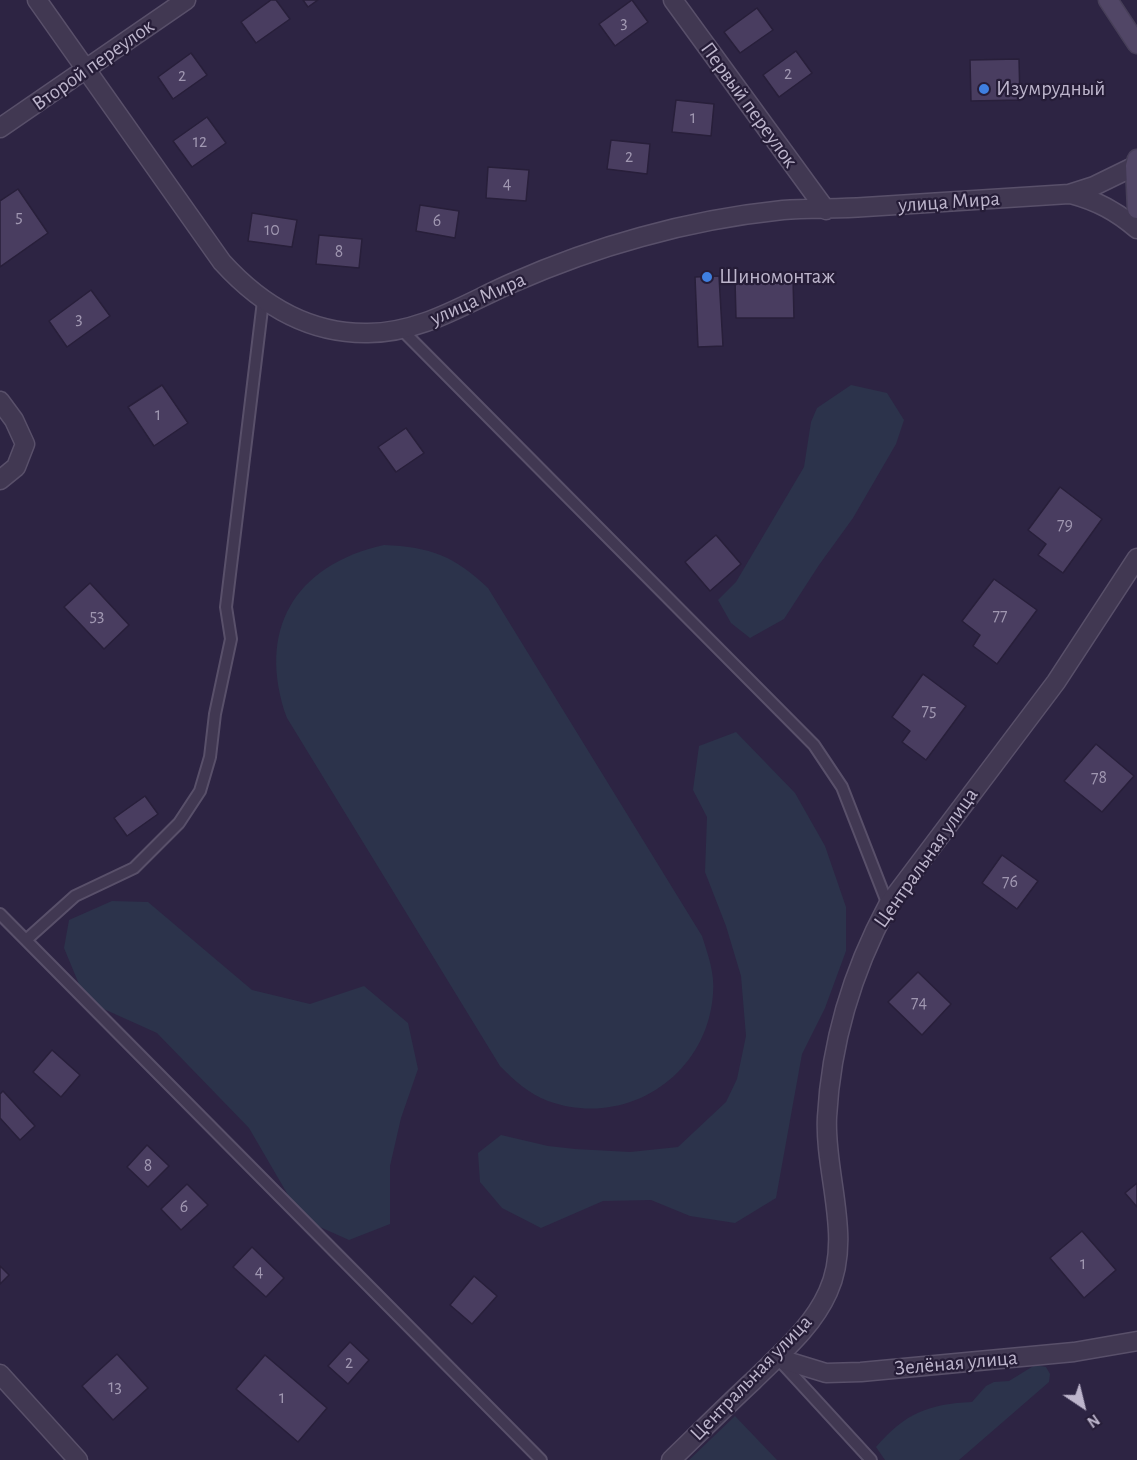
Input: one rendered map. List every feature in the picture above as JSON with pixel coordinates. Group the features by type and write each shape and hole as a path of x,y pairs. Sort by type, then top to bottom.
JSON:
{"street":[{"name":"улица Мира","path":"37,0 222,262 244,286 263,301 299,321 332,330 368,333 402,330 433,321 514,282 638,237 738,215 786,210 826,210 1069,194 1094,186 1136,162"},
{"name":"Второй переулок","path":"0,129 87,71 186,0"},
{"name":"Первый переулок","path":"673,0 826,210"},
{"path":"1108,0 1137,44"},
{"path":"1136,162 1137,209"},
{"name":"улица Мира","path":"1069,194 1095,200 1124,217 1137,229"},
{"path":"0,401 14,420 25,444 16,467 0,480"},
{"name":"Центральная улица","path":"671,1460 809,1324 829,1292 837,1265 838,1232 827,1118 834,1060 846,1004 858,967 888,905 1056,682 1137,558"},
{"name":"Зелёная улица","path":"777,1358 826,1373 861,1372 1074,1352 1137,1341"},
{"path":"0,1374 78,1460"}],"lane":[{"path":"26,940 75,896 134,868 179,823 200,791 210,757 215,714 231,639 226,607 263,301"},
{"path":"402,330 814,745 842,787 888,905"},
{"path":"0,914 542,1460"},
{"path":"777,1358 871,1460"}],"shaded area":[{"path":"851,385 887,393 904,420 896,444 853,518 784,619 750,638 731,623 718,600 736,582 804,467 811,422 817,408"},
{"path":"384,545 415,548 441,555 464,568 488,588 702,936 713,979 713,994 707,1023 696,1049 679,1071 658,1089 633,1101 606,1108 577,1108 548,1101 528,1091 500,1066 287,718 279,686 276,657 280,630 290,606 306,586 327,568 353,555"},
{"path":"736,732 795,793 825,846 846,907 846,951 825,1008 802,1054 776,1198 735,1223 690,1216 651,1200 603,1201 541,1228 502,1208 480,1182 478,1153 501,1135 548,1146 575,1149 630,1152 678,1147 726,1102 737,1079 746,1036 741,976 726,926 705,872 707,817 693,790 699,746"},
{"path":"112,901 148,902 252,990 310,1004 364,986 408,1023 418,1069 401,1118 390,1166 390,1224 349,1240 302,1219 249,1128 157,1033 86,1001 64,948 69,920"},
{"path":"1035,1365 1046,1367 1050,1374 1049,1382 959,1460 885,1460 876,1447 897,1426 919,1412 943,1405 972,1402 986,1386 994,1382 1009,1381"},
{"path":"735,1416 777,1460 689,1460"}],"building":[{"path":"271,0 276,0 290,19 256,43 241,22"},
{"path":"303,0 318,0 308,7"},
{"path":"632,0 648,22 615,46 599,24"},
{"path":"757,8 773,30 740,53 724,32"},
{"path":"796,51 812,73 779,97 763,75"},
{"path":"191,53 207,75 173,99 158,77"},
{"path":"1019,59 1020,100 971,101 970,60"},
{"path":"676,100 714,104 711,136 672,132"},
{"path":"207,117 226,143 192,167 173,141"},
{"path":"611,140 650,144 647,174 607,169"},
{"path":"488,167 529,170 526,201 486,198"},
{"path":"18,189 48,233 0,267 0,201"},
{"path":"420,205 459,211 455,238 416,231"},
{"path":"252,213 297,220 292,247 248,241"},
{"path":"319,235 362,239 359,268 316,264"},
{"path":"719,276 723,346 698,347 695,277"},
{"path":"793,279 794,318 736,318 735,280"},
{"path":"91,290 110,316 67,347 49,321"},
{"path":"162,385 188,423 154,446 128,407"},
{"path":"406,428 424,453 396,472 378,447"},
{"path":"1060,487 1102,519 1063,573 1038,555 1046,544 1028,530"},
{"path":"716,535 741,564 710,591 685,562"},
{"path":"994,579 1037,610 997,664 973,646 980,635 962,621"},
{"path":"90,583 129,625 104,649 64,607"},
{"path":"923,674 966,706 926,760 902,742 910,731 892,717"},
{"path":"1096,744 1134,776 1102,812 1064,781"},
{"path":"145,796 158,814 127,836 114,818"},
{"path":"1002,855 1038,881 1017,909 982,883"},
{"path":"918,972 951,1004 922,1035 888,1002"},
{"path":"52,1050 80,1075 61,1097 33,1072"},
{"path":"3,1091 35,1126 20,1140 0,1118 0,1094"},
{"path":"147,1145 169,1166 148,1187 127,1167"},
{"path":"1137,1183 1137,1207 1125,1193"},
{"path":"187,1184 208,1205 181,1230 161,1209"},
{"path":"1082,1231 1116,1270 1084,1298 1050,1258"},
{"path":"252,1247 284,1278 266,1297 233,1267"},
{"path":"0,1266 9,1275 0,1284"},
{"path":"474,1276 497,1296 472,1324 450,1305"},
{"path":"350,1342 369,1360 348,1384 328,1366"},
{"path":"117,1354 148,1388 113,1420 82,1386"},
{"path":"265,1355 327,1408 298,1442 236,1389"}],"place":[{"name":"Изумрудный","path":"984,89"},
{"name":"Шиномонтаж","path":"707,277"}]}
